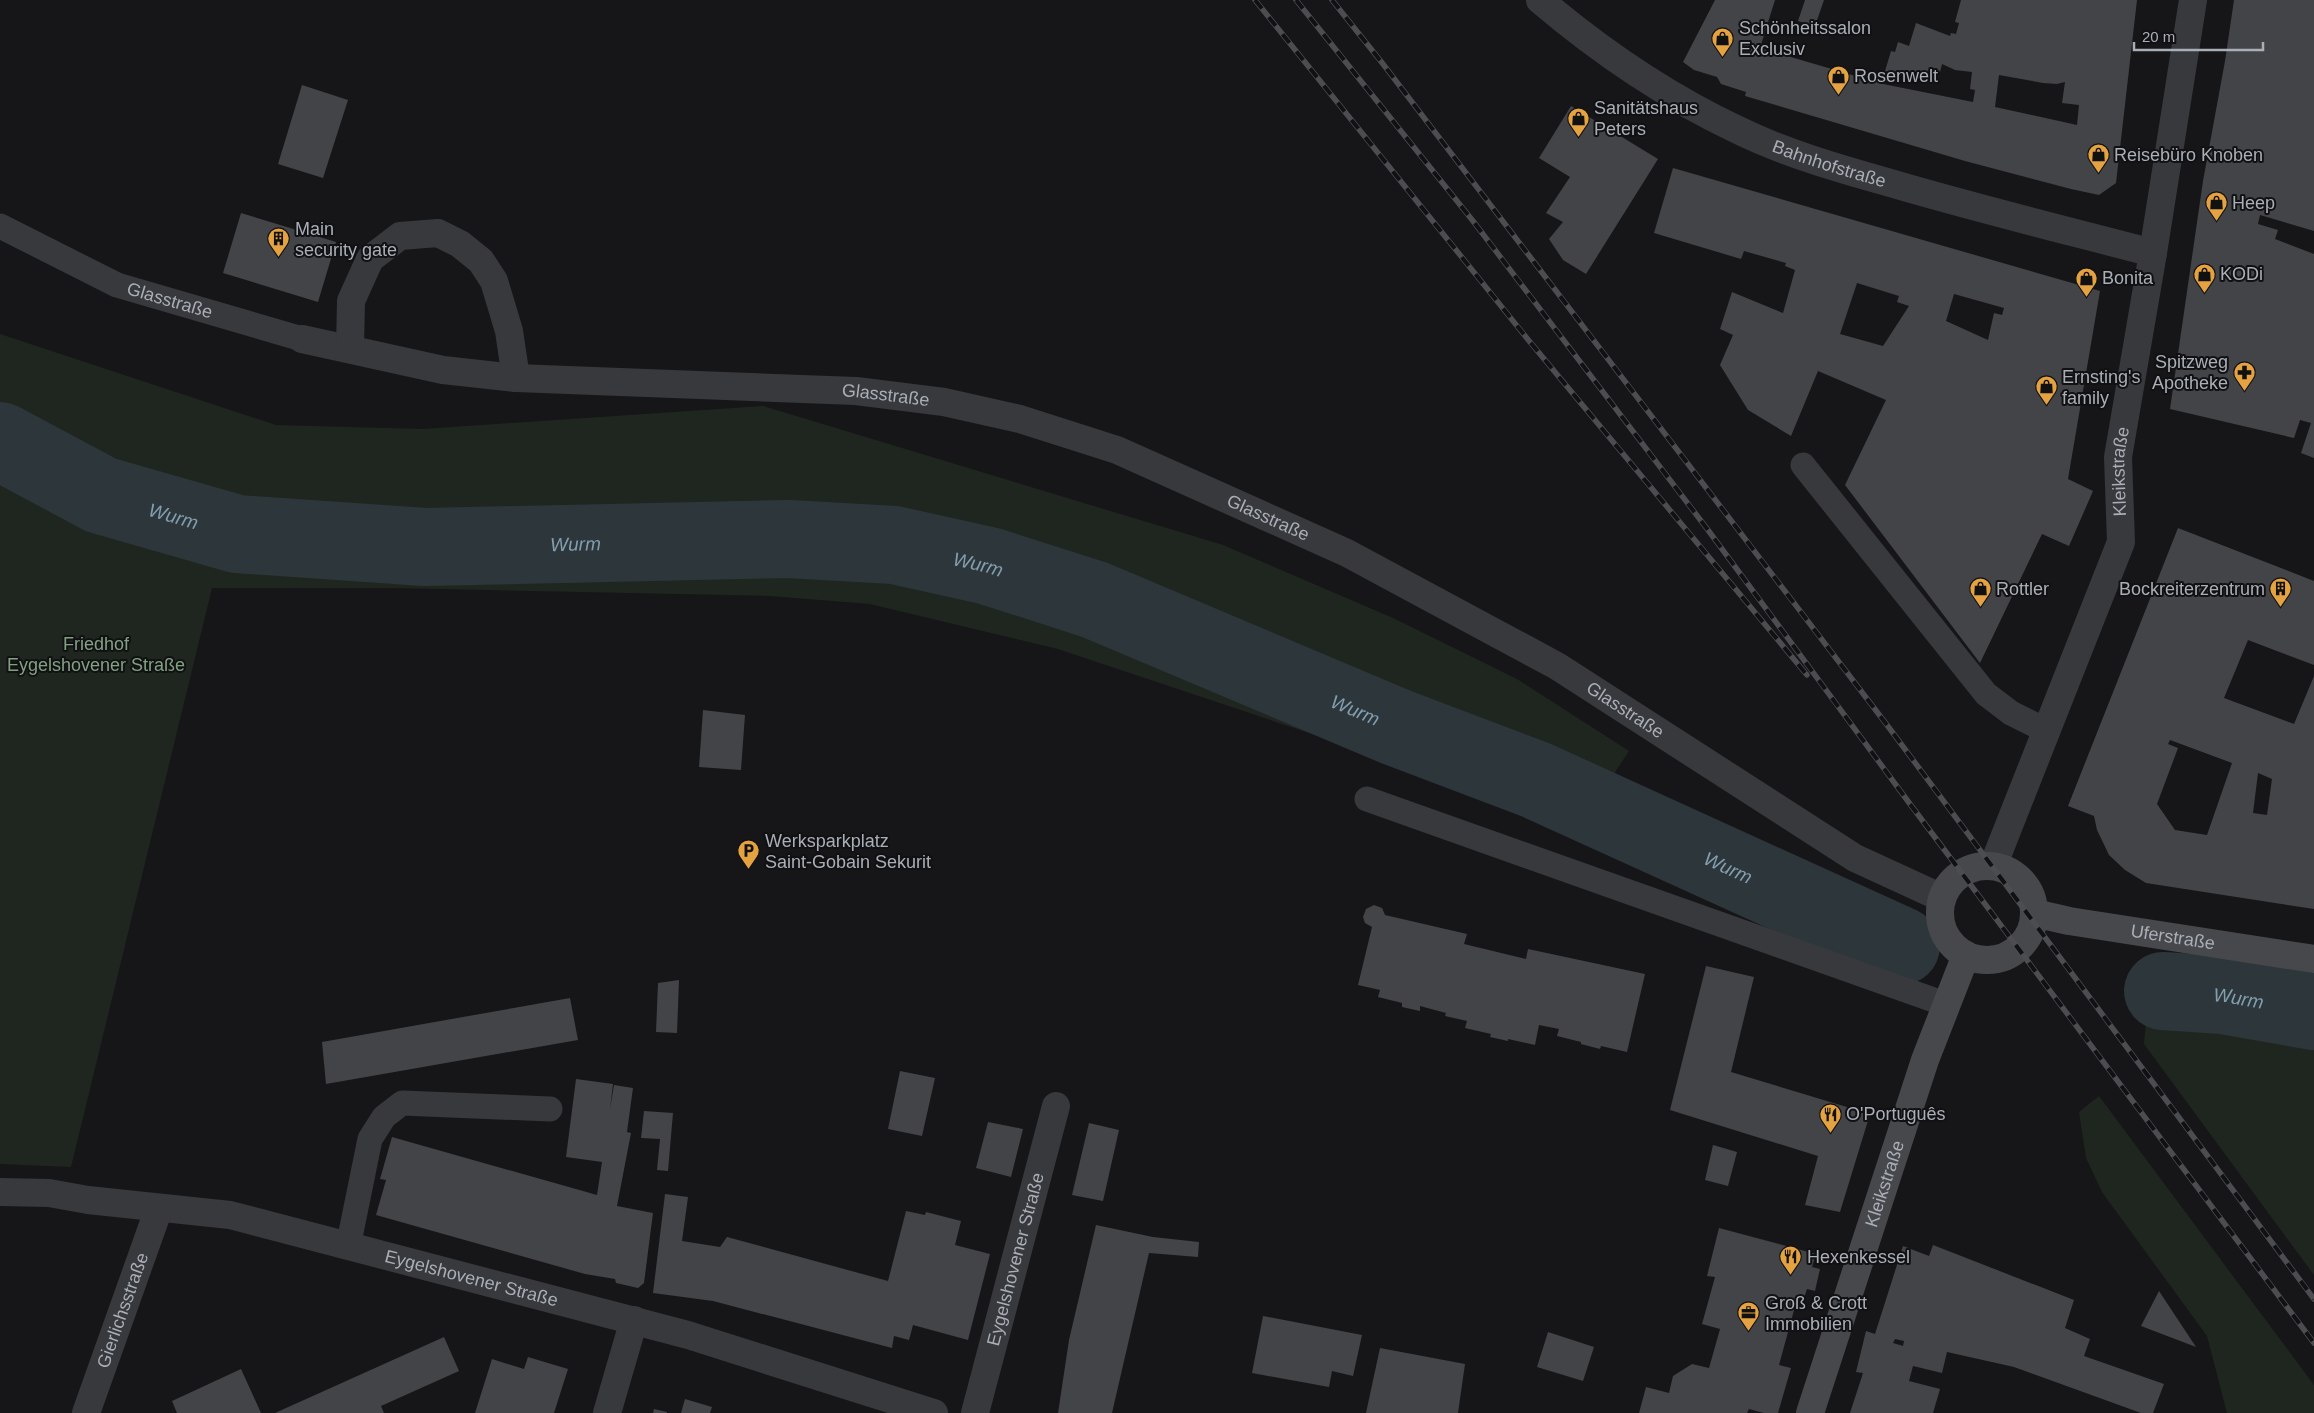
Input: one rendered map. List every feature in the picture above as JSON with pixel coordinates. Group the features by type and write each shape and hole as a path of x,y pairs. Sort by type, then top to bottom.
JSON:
{"street":[{"name":"Bahnhofstraße","path":"1540,0 1569,25 1629,68 1674,96 1739,131 1816,161 2153,253"},
{"name":"Kleikstraße","path":"1993,866 2122,542 2118,457 2153,253 2193,0"},
{"path":"350,349 351,301 370,259 400,236 438,233 460,244 481,261 494,281 509,331 516,378"},
{"name":"Glasstraße","path":"302,339 443,370 516,378 856,390 944,402 1020,419 1118,450 1347,553 1557,666 1855,858 1942,898"},
{"path":"1982,866 1993,866 2010,872 2019,878 2032,899 2034,913 2030,934 2022,945 2012,953 1995,960 1981,960 1955,949 1943,930 1940,909 1942,898 1951,882 1963,872 1982,866"},
{"name":"Uferstraße","path":"2034,913 2068,921 2314,959"},
{"name":"Kleikstraße","path":"1810,1413 1925,1060 1945,1004 1966,955"},
{"name":"Eygelshovener Straße","path":"975,1413 1056,1106"},
{"name":"Eygelshovener Straße","path":"0,1192 49,1194 230,1215 688,1335 934,1413"},
{"name":"Gierlichsstraße","path":"86,1413 159,1208"},
{"path":"608,1413 634,1320"}],"lane":[{"name":"Glasstraße","path":"0,226 116,285 302,339"},
{"path":"1803,466 1986,694 2011,713 2047,731"},
{"path":"1367,799 1945,1004"},
{"path":"348,1247 370,1140 384,1117 402,1103 550,1109"}],"green space":[{"name":"Friedhof Eygelshovener Straße","path":"0,334 276,425 423,429 763,406 1223,545 1393,618 1517,679 1629,751 1581,824 1058,649 870,604 770,596 392,588 212,588 71,1167 0,1164"},
{"path":"2182,968 2314,985 2314,1275 2144,1044 2147,1008"},
{"path":"2099,1096 2314,1385 2314,1413 2227,1413 2207,1336 2102,1192 2086,1158 2079,1112"}],"building":[{"path":"1715,0 1775,0 1760,48 1883,84 1973,102 1975,90 1970,89 1972,72 1955,70 1942,64 1940,72 1936,71 1933,84 1885,71 1891,51 1895,52 1898,42 1909,46 1916,23 1950,36 1951,33 1956,34 1959,23 1955,22 1961,0 2137,0 2116,183 2099,195 1965,161 1745,96 1746,92 1721,84 1717,77 1694,70 1683,62","holes":["1999,75 2057,84 2065,82 2062,103 2079,105 2077,125 1995,107"]},
{"path":"1805,0 1824,0 1815,26 1798,21"},
{"path":"2234,0 2314,0 2314,231 2260,215 2258,224 2278,230 2275,239 2314,254 2314,458 2301,453 2311,423 2300,420 2294,438 2170,409 2203,181"},
{"path":"302,85 348,100 323,178 278,164"},
{"path":"1571,106 1658,159 1586,274 1563,260 1549,239 1563,222 1546,213 1570,177 1539,158"},
{"path":"1673,168 2100,291 2068,479 2093,491 2069,546 2042,534 1980,663 1845,485 1886,400 1818,371 1791,436 1748,410 1720,365 1733,335 1720,329 1732,292 1783,313 1795,270 1785,266 1786,263 1744,251 1741,259 1654,233","holes":["1857,283 1899,296 1897,302 1909,306 1883,346 1840,334","1954,294 2004,308 2002,315 1994,313 1988,340 1946,321"]},
{"name":"Main security gate","path":"241,213 336,242 318,302 223,273"},
{"path":"2178,528 2314,581 2314,665 2248,640 2224,698 2294,724 2314,676 2314,909 2146,883 2125,870 2109,855 2097,830 2094,816 2068,806","holes":["2170,740 2232,763 2207,835 2175,830 2157,804 2178,748 2168,744","2258,773 2272,779 2267,815 2253,813"]},
{"path":"703,710 745,715 741,770 699,767"},
{"path":"1374,905 1382,908 1385,915 1467,934 1464,944 1526,959 1528,949 1645,974 1627,1052 1601,1046 1600,1049 1581,1044 1581,1042 1557,1036 1559,1029 1539,1025 1535,1045 1508,1039 1508,1041 1490,1037 1491,1034 1465,1028 1467,1021 1445,1016 1446,1013 1420,1006 1420,1011 1402,1007 1402,1003 1378,997 1380,990 1358,985 1372,927 1365,923 1363,917 1366,909"},
{"path":"1706,966 1754,977 1731,1072 1870,1114 1840,1212 1805,1205 1818,1156 1670,1110"},
{"path":"679,980 677,1033 656,1032 658,983"},
{"path":"570,998 578,1040 326,1084 322,1042"},
{"path":"900,1071 935,1078 922,1136 888,1129"},
{"path":"576,1079 613,1084 610,1109 614,1085 633,1088 627,1132 631,1133 617,1206 653,1213 644,1283 638,1288 616,1283 615,1279 585,1274 376,1215 386,1180 380,1179 392,1137 597,1195 602,1162 566,1157"},
{"path":"644,1111 673,1113 668,1171 657,1170 660,1139 641,1138"},
{"path":"988,1122 1023,1129 1011,1177 976,1168"},
{"path":"1089,1123 1119,1130 1103,1201 1072,1195"},
{"path":"1713,1145 1737,1152 1728,1186 1705,1180"},
{"path":"665,1194 688,1197 682,1241 720,1247 727,1237 888,1281 906,1211 925,1215 926,1212 961,1221 955,1245 990,1254 968,1340 913,1325 909,1340 894,1336 892,1348 713,1301 653,1293"},
{"path":"1096,1225 1153,1237 1199,1242 1198,1257 1149,1253 1112,1413 1058,1413 1069,1340"},
{"path":"1719,1228 1816,1254 1812,1267 1820,1269 1815,1291 1807,1289 1803,1301 1797,1299 1779,1365 1791,1368 1778,1413 1764,1413 1749,1409 1747,1413 1639,1413 1646,1387 1669,1393 1673,1376 1692,1364 1709,1368 1720,1329 1702,1324 1715,1277 1707,1276"},
{"path":"1933,1245 2074,1300 2065,1328 2090,1339 2084,1356 2164,1384 2153,1413 2141,1413 2014,1367 1947,1352 1942,1373 1913,1366 1909,1381 1940,1389 1933,1413 1850,1413 1863,1373 1856,1372 1866,1331 1875,1334 1903,1246 1929,1256","holes":["1895,1339 1904,1341 1903,1346 1893,1343"]},
{"path":"2159,1291 2196,1347 2141,1326"},
{"path":"1263,1316 1362,1335 1353,1376 1332,1371 1329,1387 1252,1373"},
{"path":"1548,1332 1594,1347 1583,1381 1537,1367"},
{"path":"444,1337 459,1371 381,1406 384,1413 275,1413"},
{"path":"1380,1348 1465,1364 1458,1413 1366,1413"},
{"path":"528,1357 568,1369 554,1413 475,1413 492,1359 524,1369"},
{"path":"241,1369 261,1413 177,1413 172,1401"},
{"path":"685,1399 712,1407 710,1413 681,1413"},
{"path":"654,1409 667,1412 667,1413 653,1413"}],"waterway":[{"name":"Wurm","path":"0,441 101,495 237,534 425,547 789,539 894,545 989,566 1095,600 1396,727 1536,780 1901,946"},
{"name":"Wurm","path":"2163,991 2223,995 2314,1011"}],"railway":[{"path":"1255,0 1530,342 1807,675"},
{"path":"1296,0 1473,221 1708,530 1910,804 2314,1343"},
{"path":"1332,0 1383,64 1887,725 2314,1299"}],"place":[{"name":"Schönheitssalon Exclusiv","path":"1723,57"},
{"name":"Rosenwelt","path":"1838,95"},
{"name":"Sanitätshaus Peters","path":"1578,137"},
{"name":"Reisebüro Knoben","path":"2098,174"},
{"name":"Heep","path":"2216,222"},
{"name":"Main security gate","path":"279,258"},
{"name":"KODi","path":"2204,293"},
{"name":"Bonita","path":"2086,297"},
{"name":"Spitzweg Apotheke","path":"2244,391"},
{"name":"Ernsting's family","path":"2046,406"},
{"name":"Rottler","path":"1980,608"},
{"name":"Bockreiterzentrum","path":"2281,608"},
{"name":"Werksparkplatz Saint-Gobain Sekurit","path":"749,870"},
{"name":"O'Português","path":"1830,1133"},
{"name":"Hexenkessel","path":"1791,1276"},
{"name":"Groß & Crott Immobilien","path":"1749,1332"}]}
